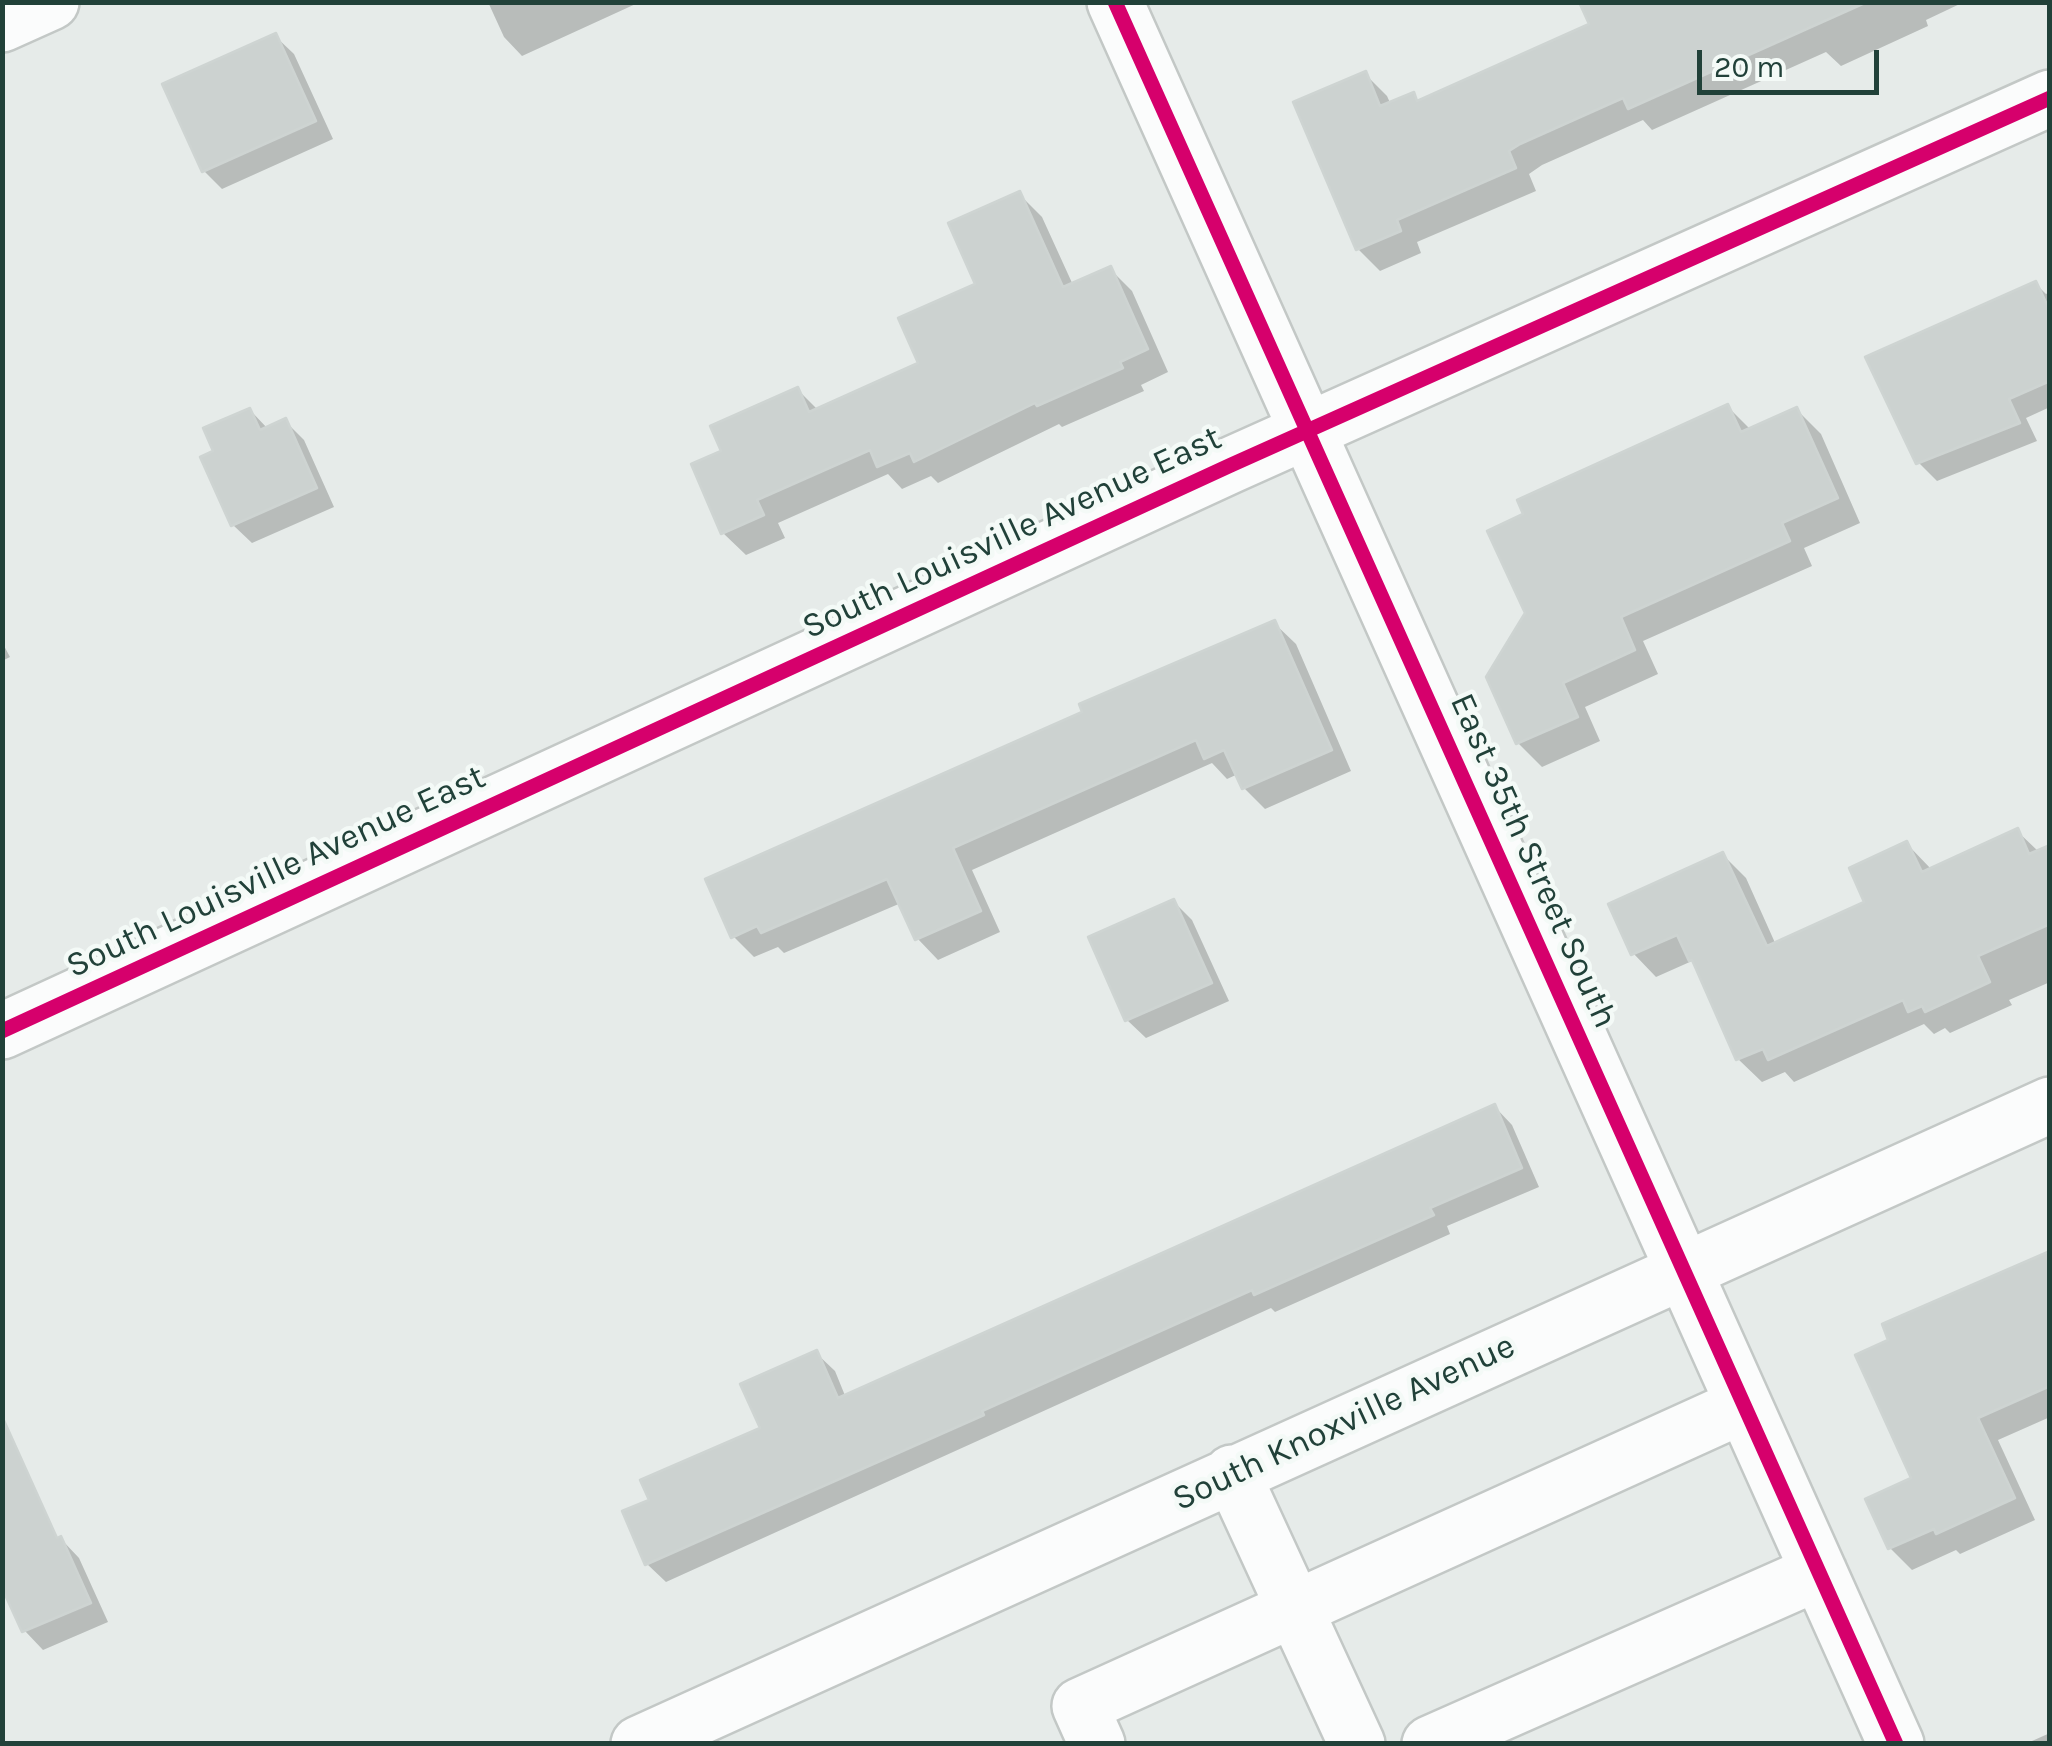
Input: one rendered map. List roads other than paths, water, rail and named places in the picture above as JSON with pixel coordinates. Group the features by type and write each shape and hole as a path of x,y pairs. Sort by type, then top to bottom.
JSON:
{"street":[{"path":"2,24 50,2"},
{"name":"East 35th Street South","path":"1116,2 1896,1744"},
{"name":"South Louisville Avenue East","path":"2,1031 1307,432 2050,98"},
{"name":"South Knoxville Avenue","path":"639,1744 2050,1105"},
{"path":"1096,1744 1080,1706 1744,1405"},
{"path":"1232,1473 1357,1744"},
{"path":"1430,1744 1819,1572"}]}
